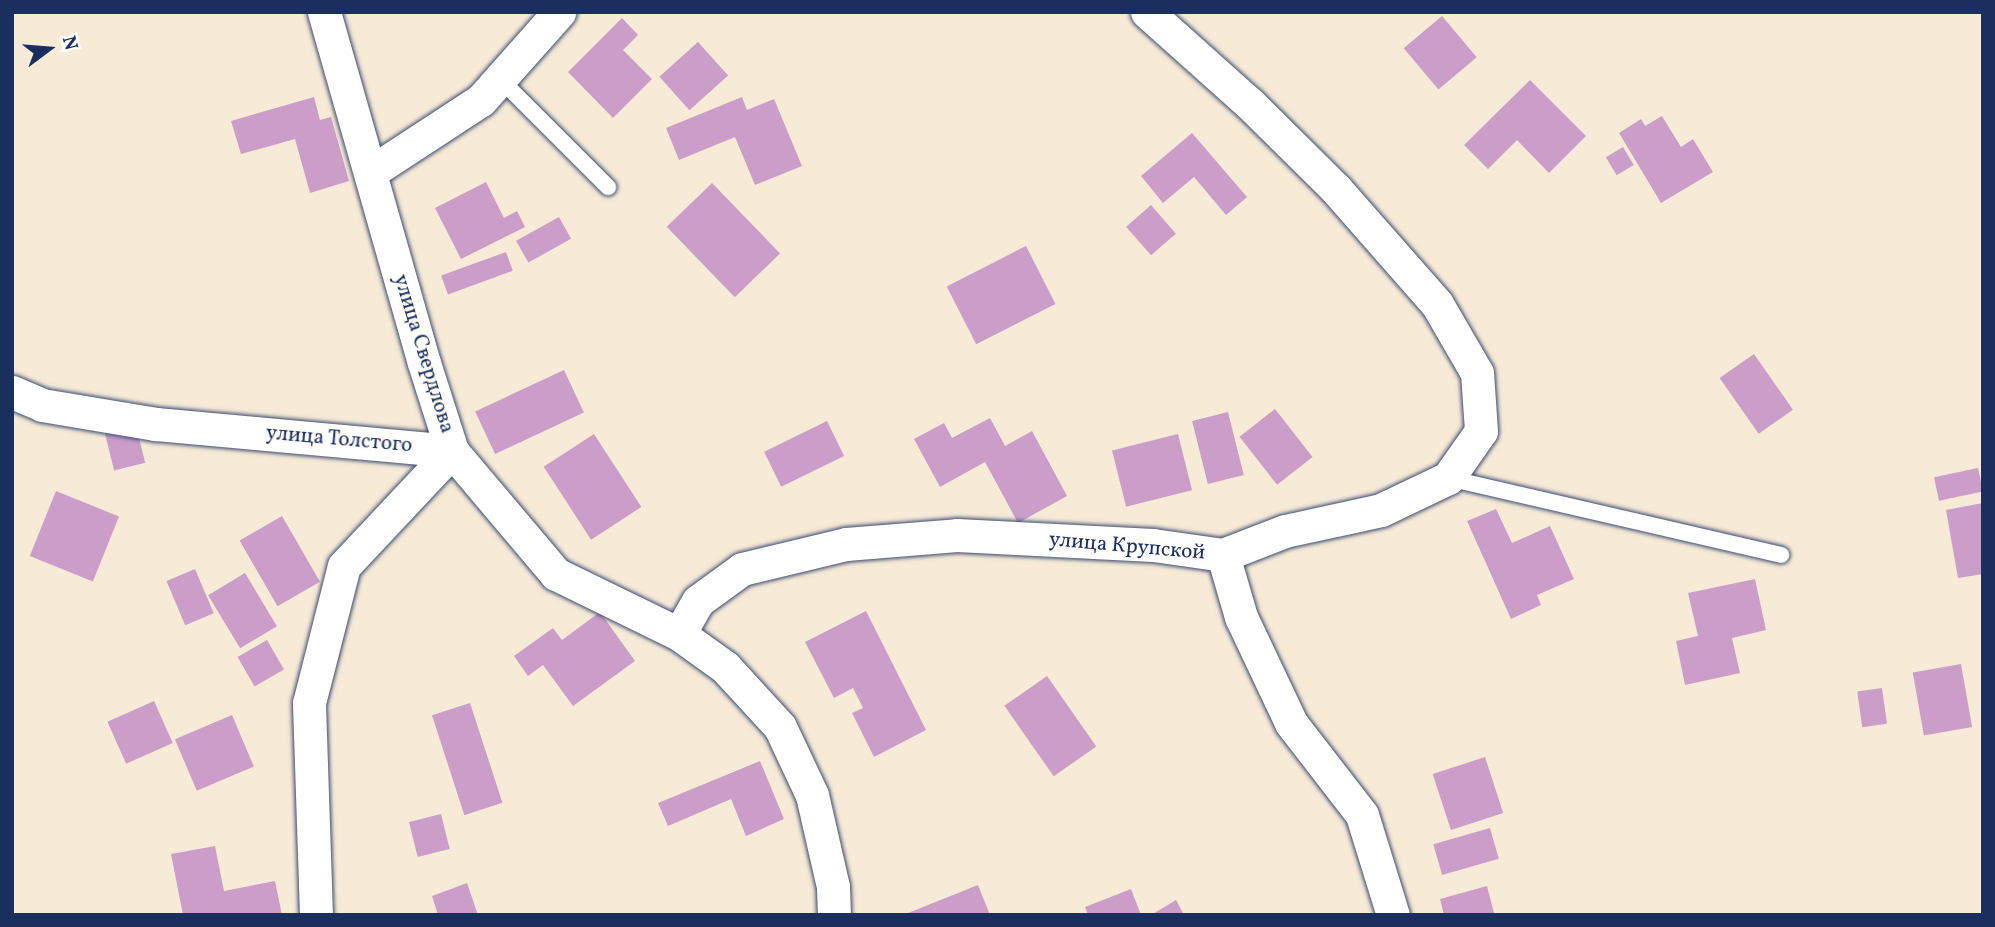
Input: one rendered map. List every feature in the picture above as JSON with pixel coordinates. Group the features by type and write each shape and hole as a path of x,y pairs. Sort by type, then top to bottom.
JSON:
{"street":[{"name":"улица Свердлова","path":"324,12 424,363 453,451 556,573 679,634 725,667 780,727 812,794 833,887 834,915"},
{"path":"371,172 481,100 559,12"},
{"name":"улица Крупской","path":"679,634 698,601 742,569 846,544 957,535 1153,545 1223,555 1285,531 1381,510 1448,478 1481,430 1477,373 1437,304 1336,189 1251,104 1147,12"},
{"name":"улица Толстого","path":"12,393 42,405 156,424 453,451"},
{"name":"улица Толстого","path":"316,915 309,703 344,566 453,451"},
{"path":"1223,555 1241,617 1291,723 1362,815 1393,915"}],"lane":[{"path":"500,79 608,187"},
{"path":"1448,478 1781,555"}],"building":[{"path":"1442,16 1477,57 1438,90 1404,48"},
{"path":"622,18 638,35 623,50 652,79 613,118 568,72"},
{"path":"698,42 728,75 689,110 659,77"},
{"path":"1530,80 1586,136 1549,173 1517,140 1488,169 1464,145"},
{"path":"314,97 320,120 331,117 349,181 310,193 295,139 241,154 231,121"},
{"path":"742,97 747,110 774,99 802,166 755,185 735,137 679,160 666,128"},
{"path":"1662,116 1681,147 1693,139 1713,172 1661,203 1619,133 1641,119 1645,126"},
{"path":"1192,133 1247,197 1226,215 1194,177 1163,203 1141,176"},
{"path":"1623,147 1634,165 1617,175 1606,157"},
{"path":"486,182 504,218 517,211 525,227 461,259 435,208"},
{"path":"712,183 780,253 735,297 667,227"},
{"path":"1151,205 1176,234 1151,255 1126,227"},
{"path":"559,217 571,239 528,263 516,241"},
{"path":"1026,246 1056,304 976,344 947,286"},
{"path":"506,252 513,271 448,294 441,276"},
{"path":"1754,354 1793,410 1759,434 1720,378"},
{"path":"564,370 584,413 495,454 475,411"},
{"path":"1275,409 1313,457 1277,485 1240,437"},
{"path":"1228,412 1244,475 1208,484 1192,421"},
{"path":"990,418 1005,446 1032,431 1067,496 1018,523 985,462 940,487 914,439 944,423 952,438"},
{"path":"827,421 844,456 781,487 764,452"},
{"path":"136,426 145,463 114,471 105,434"},
{"path":"594,434 641,507 591,540 544,467"},
{"path":"1178,434 1192,490 1126,507 1112,450"},
{"path":"1978,468 1983,491 1939,501 1934,477"},
{"path":"56,491 119,516 93,581 30,556"},
{"path":"1983,503 1983,574 1958,578 1946,510"},
{"path":"1496,509 1512,543 1550,526 1574,579 1537,595 1541,605 1511,619 1467,521"},
{"path":"282,516 320,582 278,606 240,540"},
{"path":"195,569 214,613 185,625 166,581"},
{"path":"245,573 277,626 240,648 208,595"},
{"path":"1755,579 1766,630 1732,638 1740,673 1685,685 1676,641 1698,636 1688,593"},
{"path":"866,611 926,730 874,757 852,713 863,708 853,688 834,698 805,642"},
{"path":"600,612 635,661 573,706 543,665 528,676 514,656 553,628 562,640"},
{"path":"267,640 284,669 255,686 238,657"},
{"path":"1961,664 1972,727 1924,736 1913,673"},
{"path":"1047,676 1096,746 1054,776 1004,706"},
{"path":"1882,688 1887,724 1862,727 1857,691"},
{"path":"154,701 173,743 126,764 107,722"},
{"path":"470,703 502,803 464,815 432,715"},
{"path":"232,715 254,767 197,791 175,739"},
{"path":"1485,757 1503,813 1451,830 1433,774"},
{"path":"760,761 784,819 746,836 731,799 668,826 658,803"},
{"path":"441,814 450,849 418,857 409,822"},
{"path":"1490,828 1499,859 1442,875 1433,844"},
{"path":"215,846 224,891 275,881 282,915 183,915 171,854"},
{"path":"467,883 478,915 438,915 432,896"},
{"path":"978,885 990,915 903,915"},
{"path":"1487,886 1494,913 1444,915 1440,899"},
{"path":"1131,889 1141,915 1088,915 1085,907"},
{"path":"1176,900 1184,915 1151,915"}]}
